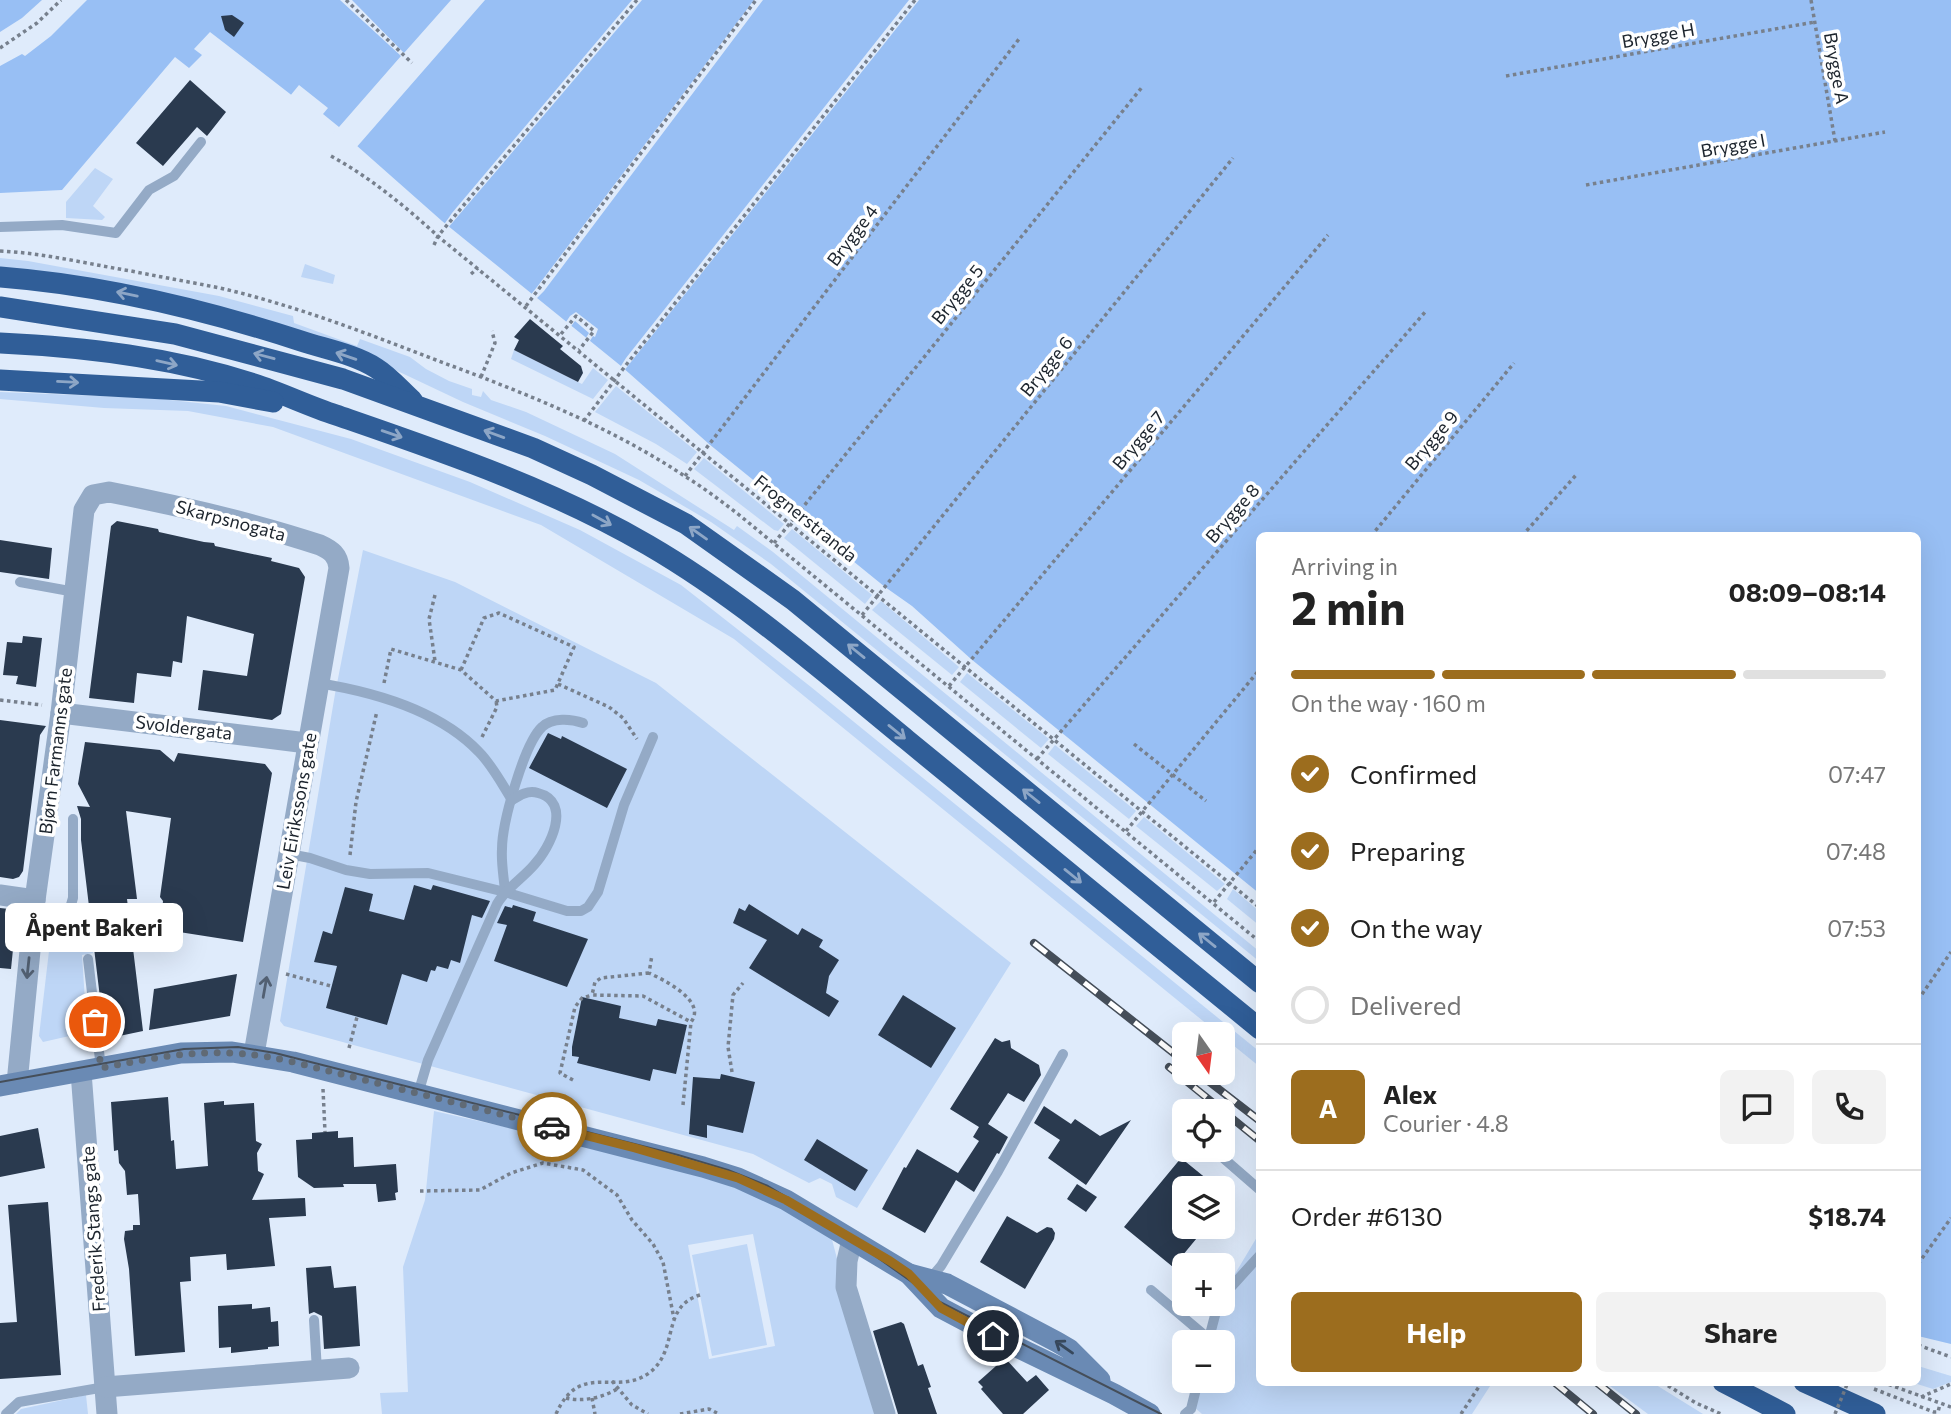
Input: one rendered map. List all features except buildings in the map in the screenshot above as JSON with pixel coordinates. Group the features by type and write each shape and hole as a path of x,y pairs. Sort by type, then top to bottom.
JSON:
{"highway":[{"path":"0,277 51,281 117,292 273,332 376,368 421,408"},
{"path":"0,307 175,334 343,379 533,448 686,524 793,600 1256,980"},
{"path":"0,343 76,346 162,361 252,383 445,452 579,507 650,546 702,580 806,658 1256,1026"},
{"path":"0,380 219,392 327,412"},
{"path":"1731,1386 1785,1414"},
{"path":"1813,1386 1875,1414"}],"street":[{"name":"Skarpsnogata","path":"110,492 258,525 320,545 335,555 339,568"},
{"name":"Bjørn Farmanns gate","path":"8,1085 34,905 54,710 75,592 84,510 93,495 110,492"},
{"name":"Leiv Eirikssons gate","path":"254,1054 339,568"},
{"name":"Svoldergata","path":"54,710 307,743"},
{"path":"0,895 34,905"},
{"path":"8,1085 181,1053 207,1051 254,1054 635,1148 738,1178 786,1200 927,1285 947,1284 1069,1349 1114,1394 1150,1414"},
{"name":"Frederik Stangs gate","path":"91,1070 107,1414"},
{"path":"852,1240 847,1261 846,1287 885,1414"},
{"path":"105,1387 349,1368"}],"lane":[{"path":"0,227 62,225 116,233 149,190 174,176 201,142"},
{"path":"20,582 75,592"},
{"path":"318,683 381,698 442,723 475,749 512,800"},
{"path":"505,892 502,846 512,800 530,743 543,726 556,721 575,720 583,723"},
{"path":"289,854 370,874 428,873 567,911 581,911 588,907 598,892 624,805 652,741"},
{"path":"418,1094 425,1068 496,904 505,892 535,865 547,846 558,813 553,801 537,793 524,793 512,800"},
{"name":"Bjørn Farmanns gate","path":"34,905 64,912 70,908 73,898 73,818"},
{"path":"88,959 91,1070"},
{"path":"927,1285 998,1173 1063,1054"},
{"path":"1228,1162 1256,1187"},
{"path":"1235,1283 1256,1259"},
{"path":"1151,1290 1196,1330"},
{"path":"314,1320 317,1371"},
{"path":"6,1414 19,1402 105,1387"},
{"path":"1185,1414 1191,1409 1195,1393"}],"path":[{"path":"0,48 37,23 61,0"},
{"path":"346,0 412,63"},
{"path":"434,245 438,236 637,0"},
{"path":"526,306 757,0"},
{"path":"584,421 915,0"},
{"name":"Brygge A","path":"1811,0 1835,141"},
{"name":"Brygge H","path":"1506,76 1815,22"},
{"name":"Brygge 4","path":"685,476 1019,39"},
{"name":"Brygge 5","path":"774,543 1143,86"},
{"name":"Brygge I","path":"1586,185 1885,132"},
{"name":"Frognerstranda","path":"331,156 402,204 1256,905"},
{"name":"Brygge 6","path":"862,615 1233,158"},
{"name":"Brygge 7","path":"949,686 1328,236"},
{"path":"0,251 27,252"},
{"path":"471,274 478,268"},
{"path":"514,304 518,300"},
{"name":"Brygge 8","path":"1037,759 1426,311"},
{"path":"561,335 576,316 594,331 579,350"},
{"path":"481,377 495,343 492,331"},
{"name":"Brygge 9","path":"1374,532 1514,363"},
{"path":"1526,532 1577,474"},
{"path":"435,595 429,619 435,662"},
{"path":"461,670 484,618 499,613 573,648 555,690 496,701"},
{"path":"351,847 356,802 391,649 461,670 496,701 498,707 475,749"},
{"path":"1126,831 1256,674"},
{"path":"558,684 609,707 622,718 633,736 652,741"},
{"path":"0,700 54,710"},
{"path":"1134,744 1206,801"},
{"path":"1214,902 1256,851"},
{"path":"1921,996 1951,953"},
{"path":"649,973 652,954"},
{"path":"284,973 331,986"},
{"path":"592,995 595,982 601,978 649,973 671,985 690,1001 695,1017 691,1022 683,1105"},
{"path":"732,1072 728,1047 733,995 743,984"},
{"path":"573,1080 560,1073 575,1007 582,998 592,995 643,996 691,1022"},
{"path":"349,1048 357,1017"},
{"path":"323,1084 325,1132"},
{"path":"420,1191 480,1190 511,1173 543,1163 583,1170 617,1195 632,1220 653,1244 663,1262 674,1319"},
{"path":"1921,1260 1951,1218"},
{"path":"556,1414 573,1389 590,1382 643,1376 655,1368 667,1350 674,1319 684,1303 700,1295"},
{"path":"1921,1346 1951,1357"},
{"path":"612,1381 632,1405 648,1414"},
{"path":"1921,1397 1951,1384"},
{"path":"1461,1414 1479,1386"},
{"path":"1668,1386 1721,1414"},
{"path":"1835,1414 1846,1386"},
{"path":"1892,1386 1951,1407"},
{"path":"1870,1387 1934,1412 1938,1412 1940,1404"},
{"path":"566,1398 592,1398 617,1390"},
{"path":"592,1398 595,1414"},
{"path":"680,1414 709,1409 717,1413"}],"shaded area":[{"path":"0,0 42,0 22,18 0,32"},
{"path":"87,0 1951,0 1951,1344 1921,1337 1921,532 1256,532 1256,891 971,659 912,606 709,444 621,366 442,221 356,145 210,32 194,49 202,55 189,68 175,57 62,190 0,193 0,66 22,54 25,56 51,36"},
{"path":"95,168 113,179 93,206 105,217 102,220 66,218 66,202"},
{"path":"0,258 28,261 219,296 293,316 294,323 357,346 360,339 410,357 449,381 472,389 472,395 481,397 483,391 491,400 526,412 615,454 734,530 737,526 773,552 1256,949 1256,959 771,564 711,522 639,480 353,350 0,269"},
{"path":"305,264 335,275 333,284 301,277"},
{"path":"514,350 582,384 593,368 608,380 593,399 511,359"},
{"path":"616,386 697,452 687,464 656,444 595,412"},
{"path":"0,392 151,398 226,406 351,439 470,482 580,530 681,585 811,687 1223,1022 1204,1022 734,639 541,525 273,427 188,411 104,408 0,399"},
{"path":"704,458 784,524 778,531 694,469"},
{"path":"792,529 872,595 865,604 784,538"},
{"path":"363,550 455,582 656,683 1011,963 857,1208 836,1197 832,1184 820,1178 809,1183 753,1154 284,1026 280,1021 335,694"},
{"path":"881,601 959,667 952,675 872,610"},
{"path":"967,673 1049,739 1041,748 960,682"},
{"path":"1055,745 1136,811 1129,819 1048,754"},
{"path":"1144,817 1225,884 1217,891 1136,826"},
{"path":"1233,889 1256,909 1256,923 1227,899"},
{"path":"88,912 93,953 82,955 87,1032 43,1042 39,1036 53,917"},
{"path":"1236,1032 1256,1049 1256,1064 1236,1048"},
{"path":"434,1111 666,1163 763,1194 830,1232 878,1414 382,1414 380,1393 408,1392 403,1267 425,1200","holes":["753,1234 775,1346 709,1359 688,1245"]},
{"path":"1256,1239 1256,1386 1490,1386 1472,1414 1202,1414 1194,1407 1197,1393 1235,1393 1235,1330 1212,1330 1215,1316 1235,1316 1235,1274"},
{"path":"747,1244 767,1345 712,1356 692,1255"},
{"path":"1921,1367 1951,1376 1951,1382 1933,1389 1921,1385"},
{"path":"1610,1386 1658,1386 1703,1414 1648,1414"},
{"path":"86,1395 88,1414 16,1414 21,1409"}],"pier":[{"path":"340,0 352,0 404,53 451,0 485,0 355,149 333,134 335,131 290,96 299,85 328,108 323,114 339,127 401,56"},
{"path":"632,0 642,0 447,229 443,226 452,213"},
{"path":"754,0 763,0 534,301 529,297"},
{"path":"909,0 919,0 623,372 619,369 626,358"},
{"path":"576,312 598,329 588,344 584,341 589,333 575,321 569,329 564,325"}],"tram line":[{"path":"0,1082 184,1049 238,1047 275,1053 678,1155 728,1170 768,1186 822,1218 940,1302 1161,1414"}],"railway":[{"path":"1034,943 1172,1052"},
{"path":"1169,1067 1256,1138"},
{"path":"1214,1085 1256,1118"},
{"path":"1559,1386 1593,1414"},
{"path":"1601,1386 1636,1414"}],"way so far":[{"path":"95,1022 101,1068 181,1053 207,1051 254,1054 552,1127"}],"place":[{"name":"Åpent Bakeri","path":"95,1022"}],"route":[{"path":"552,1127 703,1167 761,1187 890,1261 909,1274 941,1308 993,1336"}]}
